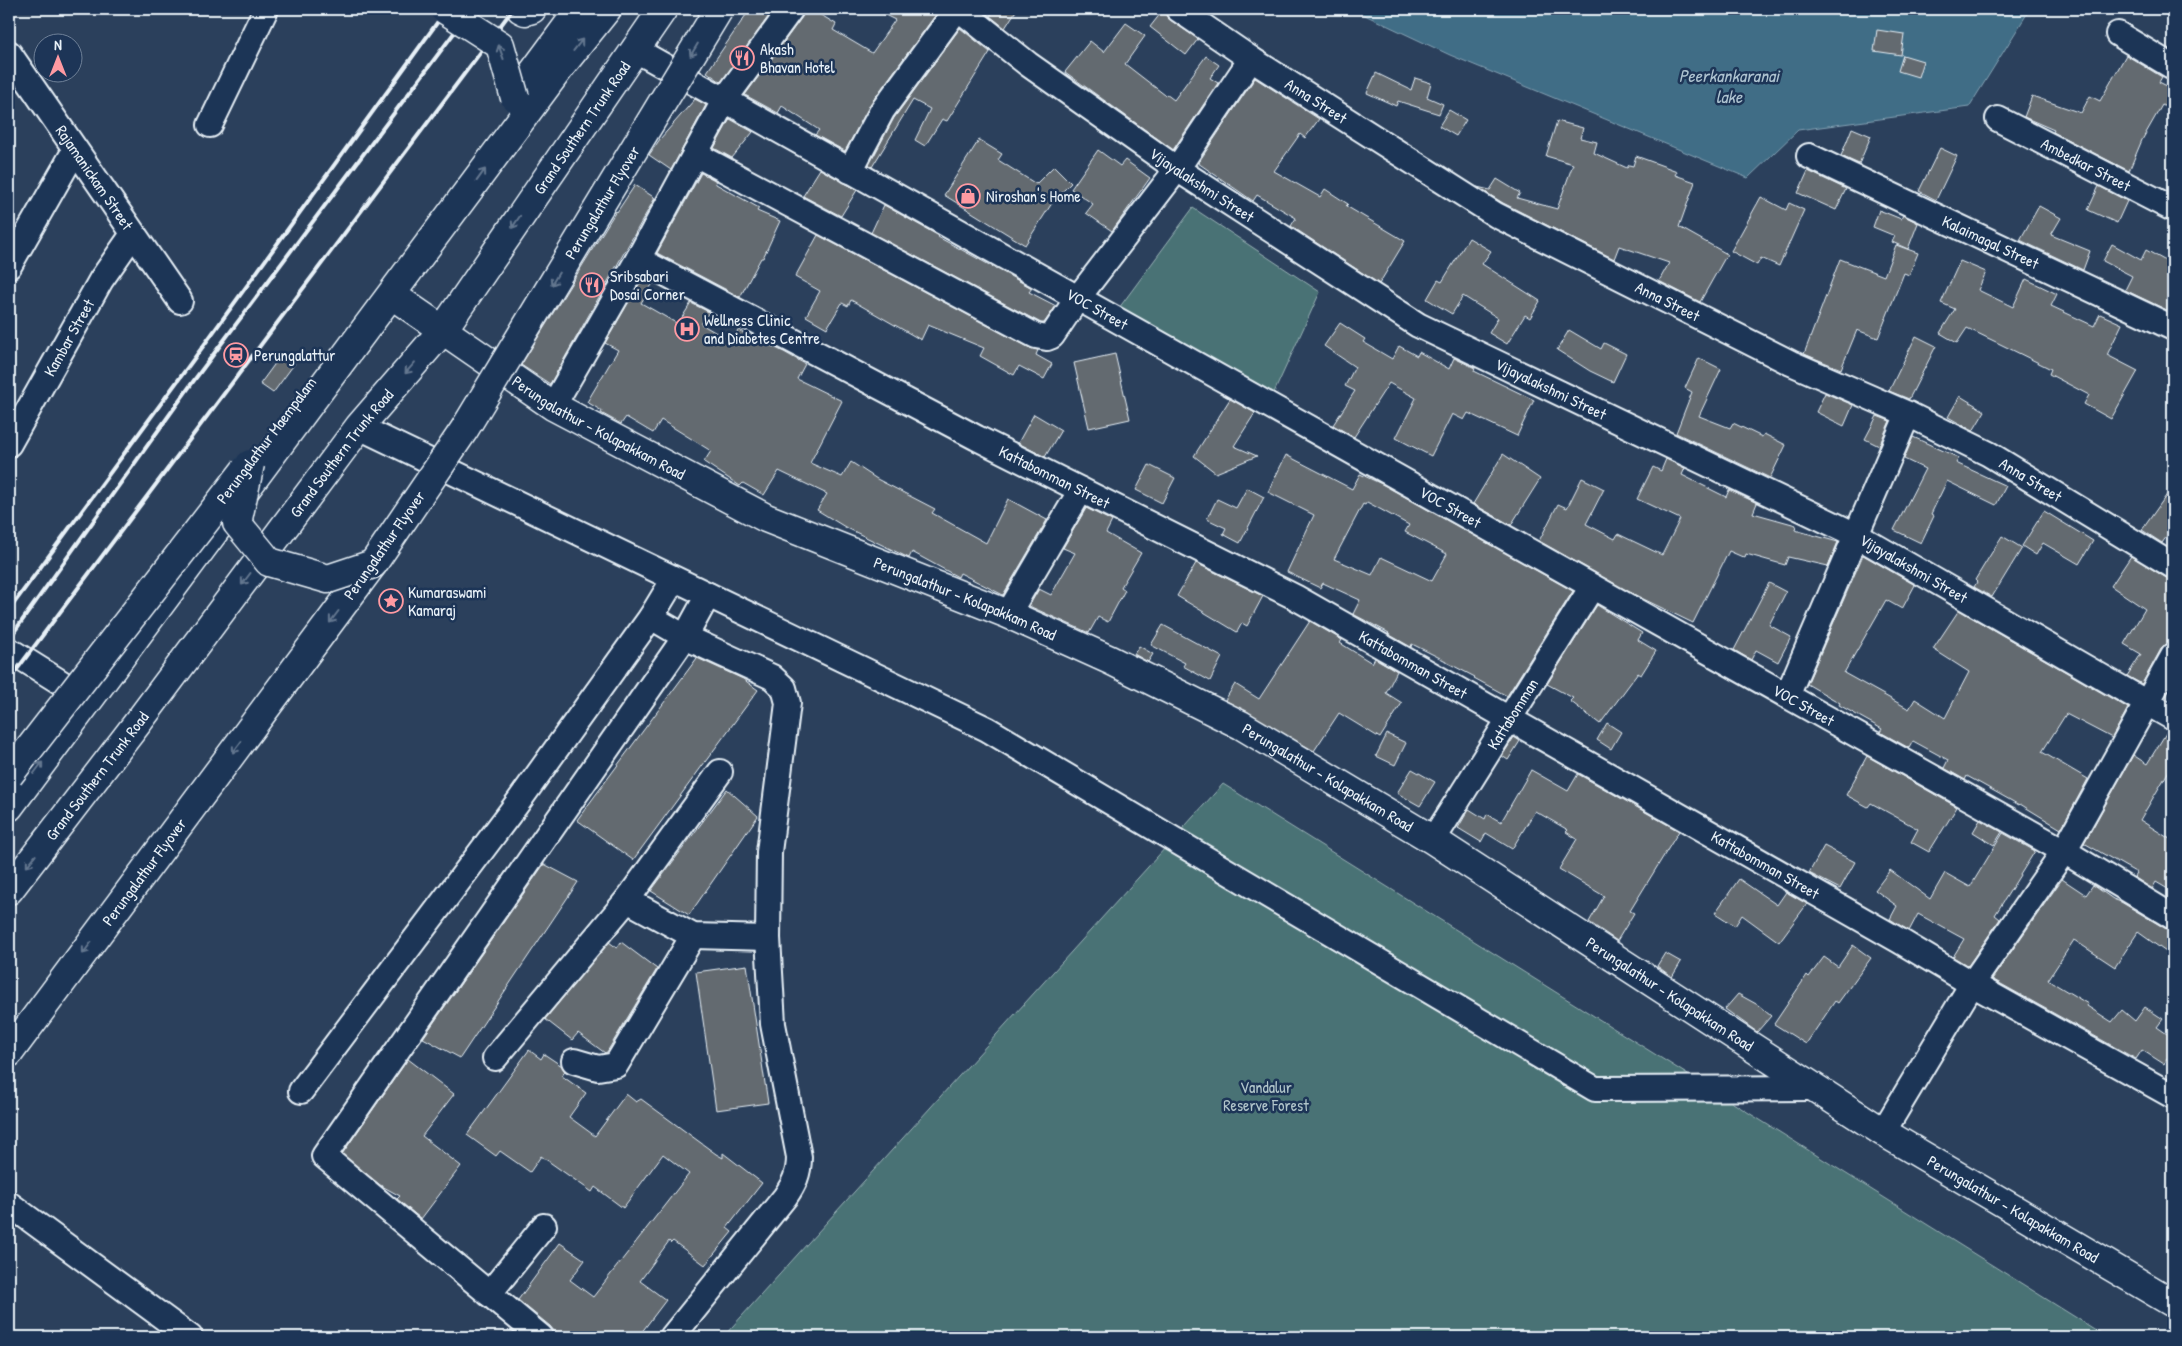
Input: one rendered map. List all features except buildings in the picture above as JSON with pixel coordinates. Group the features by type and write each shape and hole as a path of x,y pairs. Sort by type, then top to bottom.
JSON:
{"main road":[{"path":"444,9 500,45 515,98"},
{"path":"521,9 526,11 532,9"},
{"name":"Perungalathur Maempalam","path":"9,775 250,464 580,9"},
{"path":"9,807 562,65 607,9"},
{"name":"Grand Southern Trunk Road","path":"9,890 139,721 359,427 442,331 663,9"},
{"name":"Perungalathur Flyover","path":"9,1054 373,564 464,430 719,9"},
{"name":"Perungalathur - Kolapakkam Road","path":"392,295 554,406 766,518 1008,614 1110,660 1241,725 1433,840 1883,1132 2173,1303"},
{"path":"250,464 237,523 269,562 328,579 373,564"}],"street":[{"path":"210,125 266,9"},
{"path":"554,406 638,259 725,99 791,9"},
{"path":"850,171 882,111 958,9"},
{"name":"Vijayalakshmi Street","path":"958,9 1028,64 1177,168 1418,325 1856,535 2147,701 2173,718"},
{"name":"Anna Street","path":"1178,9 1251,59 1496,215 1791,363 1908,414 1989,454 2173,566"},
{"path":"2118,34 2173,67"},
{"name":"VOC Street","path":"634,49 2064,851 2173,917"},
{"name":"Rajamanickam Street","path":"9,53 180,301"},
{"path":"694,154 1036,336 1047,338 1052,336 1077,299 1177,168 1251,59"},
{"name":"Ambedkar Street","path":"1998,119 2173,209"},
{"path":"9,266 76,150"},
{"name":"Kalaimagal Street","path":"1809,156 2173,328"},
{"name":"Kambar Street","path":"9,444 101,280 133,234"},
{"name":"Kattabomman Street","path":"638,259 977,438 1295,597 1900,940 1972,984 2173,1096"},
{"path":"1787,696 1908,414"},
{"path":"359,427 987,729 1595,1089 1814,1088"},
{"path":"1008,614 1081,490"},
{"path":"301,1091 516,805 651,617 674,579"},
{"name":"Kattabomman","path":"1433,840 1592,588"},
{"path":"541,1337 324,1156 685,637 708,595"},
{"path":"651,617 685,637 772,677 780,683 786,693 787,712 769,852 768,938 773,1024 799,1157 799,1170 794,1185 785,1197 672,1337"},
{"path":"9,650 89,700"},
{"path":"1883,1132 1972,984 2064,851 2173,656"},
{"path":"495,1058 627,900 720,772"},
{"path":"627,900 693,936 768,938"},
{"path":"574,1061 598,1068 616,1065 693,936"},
{"path":"9,1204 190,1337"},
{"path":"489,1294 544,1226"}],"green space":[{"path":"1193,208 1320,292 1272,397 1119,308"},
{"name":"Vandalur Reserve Forest","path":"1223,784 2107,1337 723,1337"}],"water":[{"name":"Peerkankaranai lake","path":"1352,9 2030,9 1969,107 1798,130 1748,178 1450,55"}],"railway":[{"path":"9,610 204,345 447,9"},
{"path":"9,639 195,379 472,9"},
{"path":"9,680 513,9"}],"place":[{"name":"Akash Bhavan Hotel","path":"742,58"},
{"name":"Niroshan's Home","path":"968,196"},
{"name":"Sribsabari Dosai Corner","path":"592,285"},
{"name":"Wellness Clinic and Diabetes Centre","path":"687,329"},
{"name":"Perungalattur","path":"236,355"},
{"name":"Kumaraswami Kamaraj","path":"391,601"}]}
